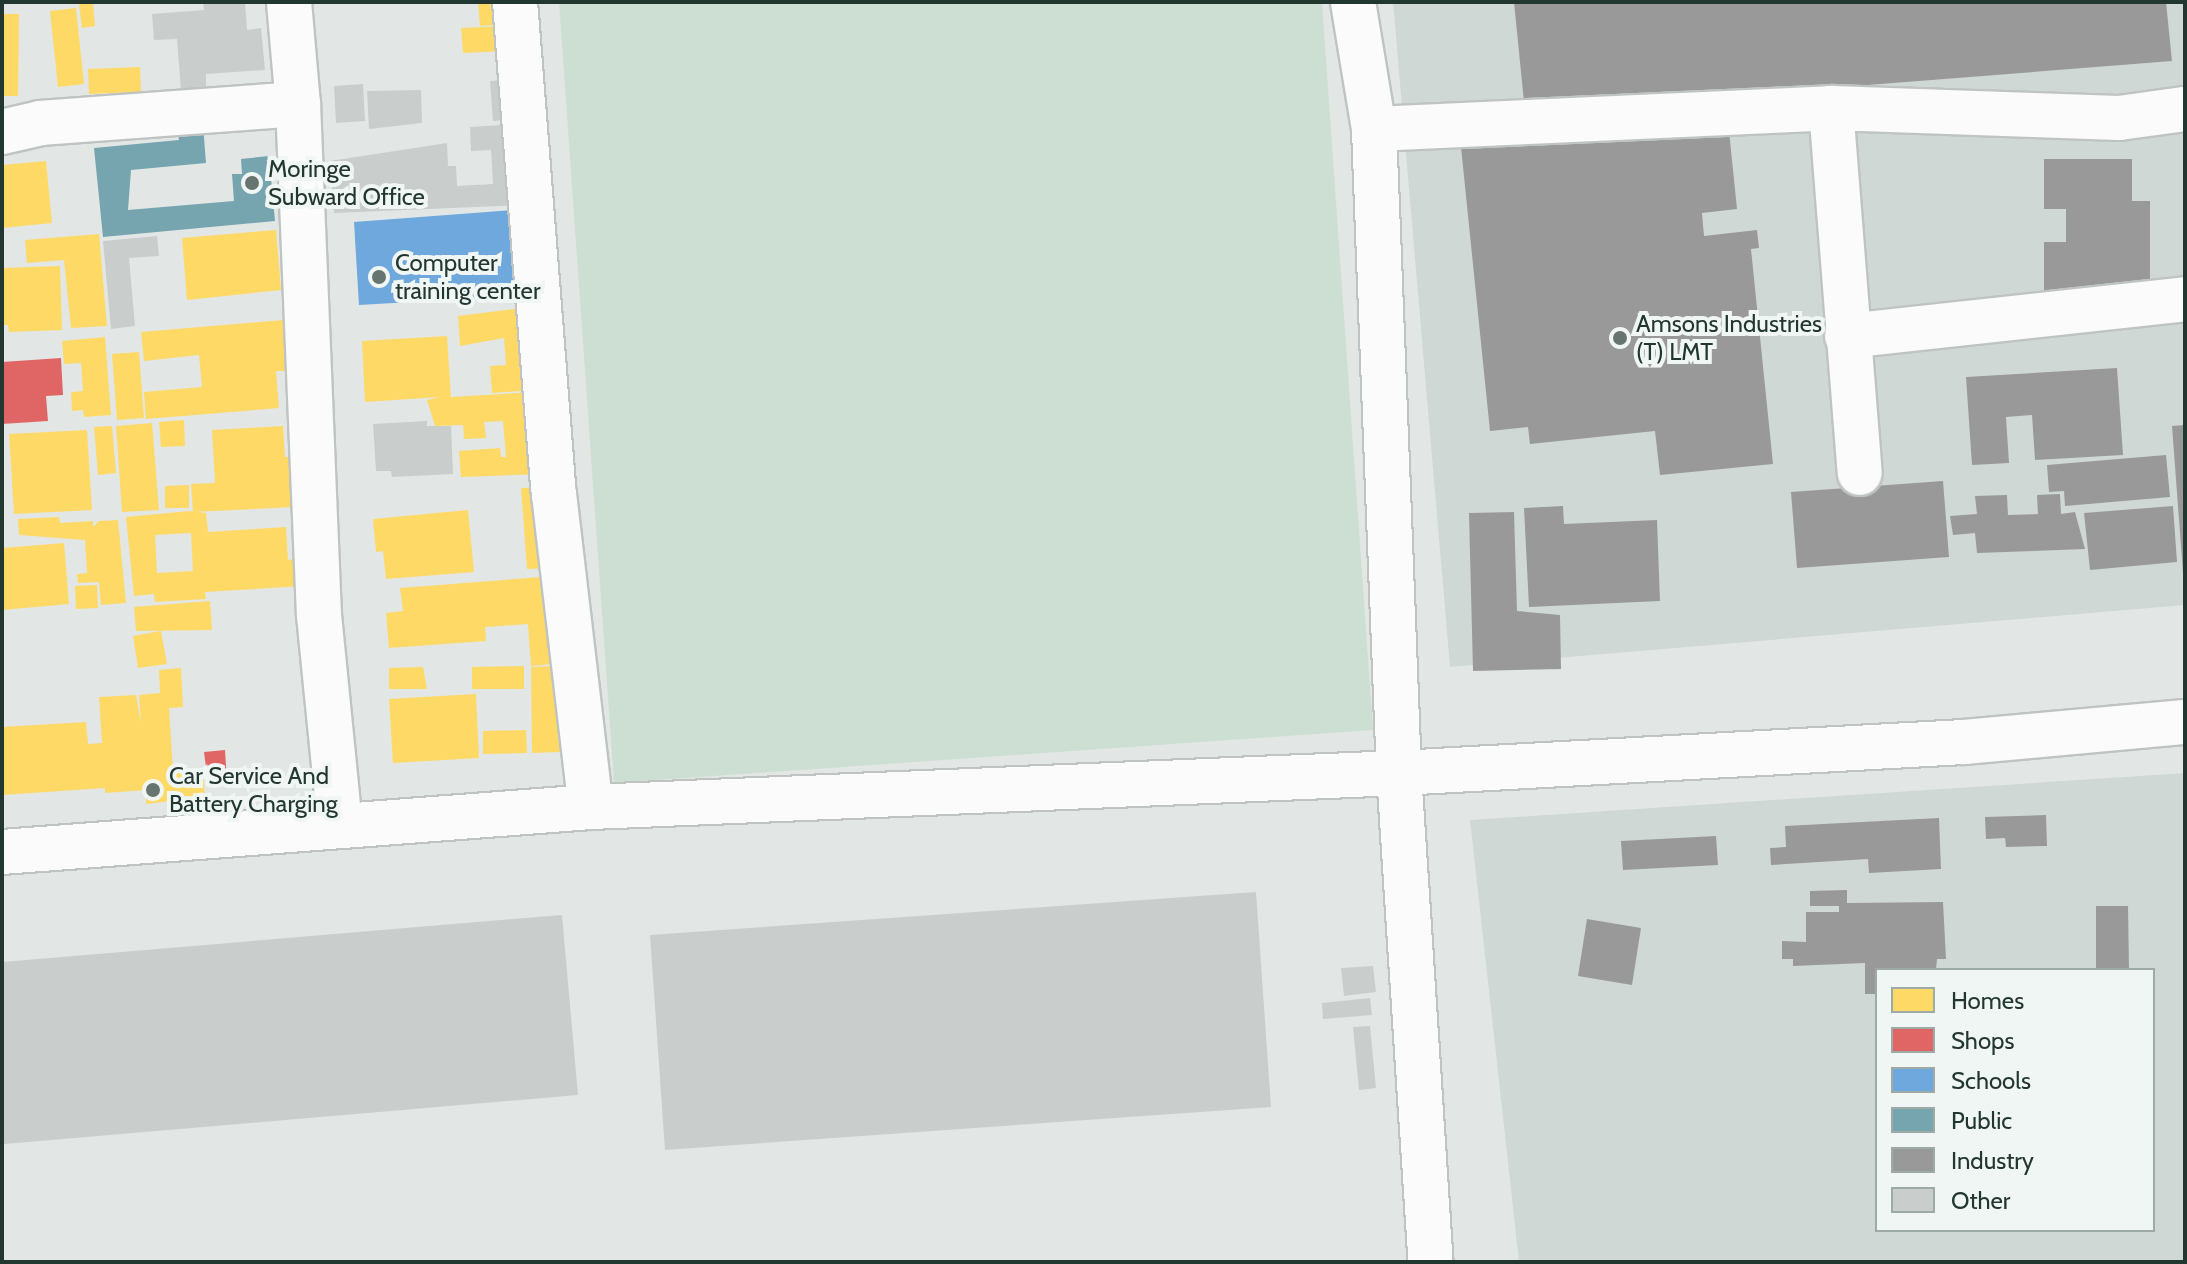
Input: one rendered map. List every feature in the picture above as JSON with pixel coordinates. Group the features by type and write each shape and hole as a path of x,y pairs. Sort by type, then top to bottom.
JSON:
{"street":[{"path":"289,2 298,104 319,615 340,825"},
{"path":"515,2 554,494 591,807"},
{"path":"1353,2 1374,129 1399,773 1431,1262"},
{"path":"2,132 40,123 298,104"},
{"path":"1374,129 1831,108 2119,118 2185,109"},
{"path":"1831,108 1860,473"},
{"path":"1847,336 2185,299"},
{"path":"2,852 591,807 1399,773 1964,742 2185,722"}],"shaded area":[{"name":"Amsons Industries (T) LMT","path":"1393,2 2185,2 2185,605 1450,667"},
{"path":"2185,773 2185,1262 1519,1262 1470,820"}],"green space":[{"path":"559,2 1322,2 1373,730 614,783"}],"building: Homes":[{"path":"478,2 504,2 506,24 480,26"},
{"path":"93,3 95,26 82,28 79,4"},
{"path":"76,8 84,84 58,87 50,11"},
{"path":"2,14 19,14 18,96 2,96"},
{"path":"506,26 507,51 463,53 461,28"},
{"path":"140,67 141,92 89,94 88,69"},
{"path":"46,161 52,223 2,228 2,165"},
{"path":"276,230 281,290 187,300 182,238"},
{"path":"99,234 107,326 71,328 64,260 27,263 25,240"},
{"path":"60,266 62,330 9,332 8,325 2,325 4,268"},
{"path":"530,307 536,390 492,393 490,366 506,365 504,338 460,346 458,316"},
{"path":"283,320 287,371 276,371 279,408 146,419 144,392 202,387 199,355 144,361 141,332"},
{"path":"447,336 451,397 535,392 541,474 461,477 459,451 500,448 501,457 506,457 503,421 484,422 486,438 464,439 463,425 435,426 427,400 440,397 365,402 362,341"},
{"path":"105,337 111,415 84,417 83,410 72,411 71,392 83,391 81,363 64,364 62,341"},
{"path":"139,352 144,418 117,420 112,354"},
{"path":"184,420 185,446 161,447 159,422"},
{"path":"152,423 159,510 122,512 116,426"},
{"path":"112,426 116,473 98,475 94,427"},
{"path":"283,426 285,457 295,457 294,507 193,512 191,484 215,483 212,430"},
{"path":"87,430 92,510 14,514 9,434"},
{"path":"189,485 189,508 165,508 165,486"},
{"path":"545,487 551,568 527,569 521,488"},
{"path":"468,510 474,572 386,579 383,551 376,552 373,519"},
{"path":"189,511 206,513 208,532 286,527 288,560 301,558 303,586 205,592 206,599 155,602 154,594 134,596 126,517","holes":["191,533 193,571 157,573 155,535"]},
{"path":"59,517 60,523 93,521 93,527 99,521 118,520 126,603 101,605 99,582 78,583 77,574 87,573 85,540 19,535 18,519"},
{"path":"64,543 69,604 2,610 2,548"},
{"path":"554,576 552,664 531,666 528,624 485,627 486,641 389,648 386,613 403,611 400,588"},
{"path":"97,585 98,608 76,609 75,586"},
{"path":"210,601 212,630 136,631 134,607"},
{"path":"161,631 167,664 138,668 133,636"},
{"path":"524,666 524,689 472,689 472,667"},
{"path":"553,666 560,752 532,753 531,667"},
{"path":"423,667 427,689 389,689 389,668"},
{"path":"181,668 183,707 169,708 173,771 203,769 205,797 146,804 146,790 105,793 105,788 2,795 2,727 86,722 88,744 102,743 99,697 136,695 141,723 139,695 160,693 159,670"},
{"path":"476,694 479,758 393,763 389,699"},
{"path":"526,730 527,753 483,754 483,731"}],"building: Shops":[{"path":"61,358 63,395 46,396 48,421 2,424 2,362"},
{"path":"225,750 227,782 208,783 204,752"}],"building: Schools":[{"path":"525,209 530,295 359,305 354,222"}],"building: Public":[{"name":"Moringe Subward Office","path":"203,125 206,163 131,170 128,210 234,201 232,174 242,174 241,159 269,156 275,221 103,237 94,148 179,140 177,128"}],"building: Industry":[{"path":"1514,2 2166,2 2172,61 1525,112"},
{"name":"Amsons Industries (T) LMT","path":"1728,121 1737,209 1702,213 1704,236 1757,230 1759,248 1751,249 1773,464 1660,475 1655,431 1530,444 1528,427 1490,431 1461,147"},
{"path":"2044,159 2132,159 2132,201 2150,201 2150,293 2044,303 2044,242 2066,242 2066,209 2044,209"},
{"path":"2117,368 2123,455 2035,460 2032,415 2006,417 2009,463 1972,465 1966,377"},
{"path":"2185,425 2185,573 2183,573 2172,426"},
{"path":"2166,455 2170,497 2065,506 2064,491 2049,492 2047,465"},
{"path":"1943,481 1949,557 1797,568 1791,492"},
{"path":"2060,494 2061,514 2075,512 2085,549 1977,553 1975,533 1953,535 1950,516 1977,514 1975,496 2007,495 2008,515 2038,514 2037,495"},
{"path":"1563,506 1564,524 1657,520 1660,601 1529,607 1524,508"},
{"path":"2173,506 2177,562 2090,570 2084,513"},
{"path":"1514,512 1517,611 1560,615 1561,669 1473,671 1469,513"},
{"path":"2046,815 2047,846 2006,847 2005,838 1986,839 1985,817"},
{"path":"1939,818 1941,869 1869,873 1868,859 1771,865 1770,848 1786,847 1785,826"},
{"path":"1716,836 1718,865 1623,870 1621,841"},
{"path":"1847,890 1847,903 1943,902 1946,959 1937,959 1936,968 1875,968 1875,994 1865,994 1865,963 1793,966 1793,959 1782,959 1782,941 1806,942 1806,912 1839,912 1839,906 1810,906 1810,891"},
{"path":"2096,906 2128,906 2129,968 2096,968"},
{"path":"1587,919 1641,928 1632,985 1578,976"}],"building: Other":[{"path":"203,2 245,2 247,30 261,28 265,70 206,74 206,88 181,90 177,39 154,40 152,14 204,10"},
{"path":"513,79 515,119 493,121 490,81"},
{"path":"363,84 365,121 336,123 334,86"},
{"path":"421,90 422,123 369,129 367,91"},
{"path":"517,124 522,205 334,213 330,161 447,143 448,166 456,166 457,186 493,184 491,150 471,151 470,127"},
{"path":"157,236 159,256 129,258 135,326 111,329 103,241"},
{"path":"427,421 427,426 451,426 453,474 392,477 391,471 376,471 373,424"},
{"path":"1256,892 1271,1107 665,1150 650,935"},
{"path":"562,915 578,1095 4,1144 2,962"},
{"path":"1373,966 1376,992 1344,996 1341,968"},
{"path":"1370,998 1372,1015 1323,1019 1322,1003"},
{"path":"1370,1026 1376,1088 1359,1090 1353,1027"}],"place":[{"name":"Moringe Subward Office","path":"252,183"},
{"name":"Computer training center","path":"379,277"},
{"name":"Amsons Industries (T) LMT","path":"1620,338"},
{"name":"Car Service And Battery Charging","path":"153,790"}]}
